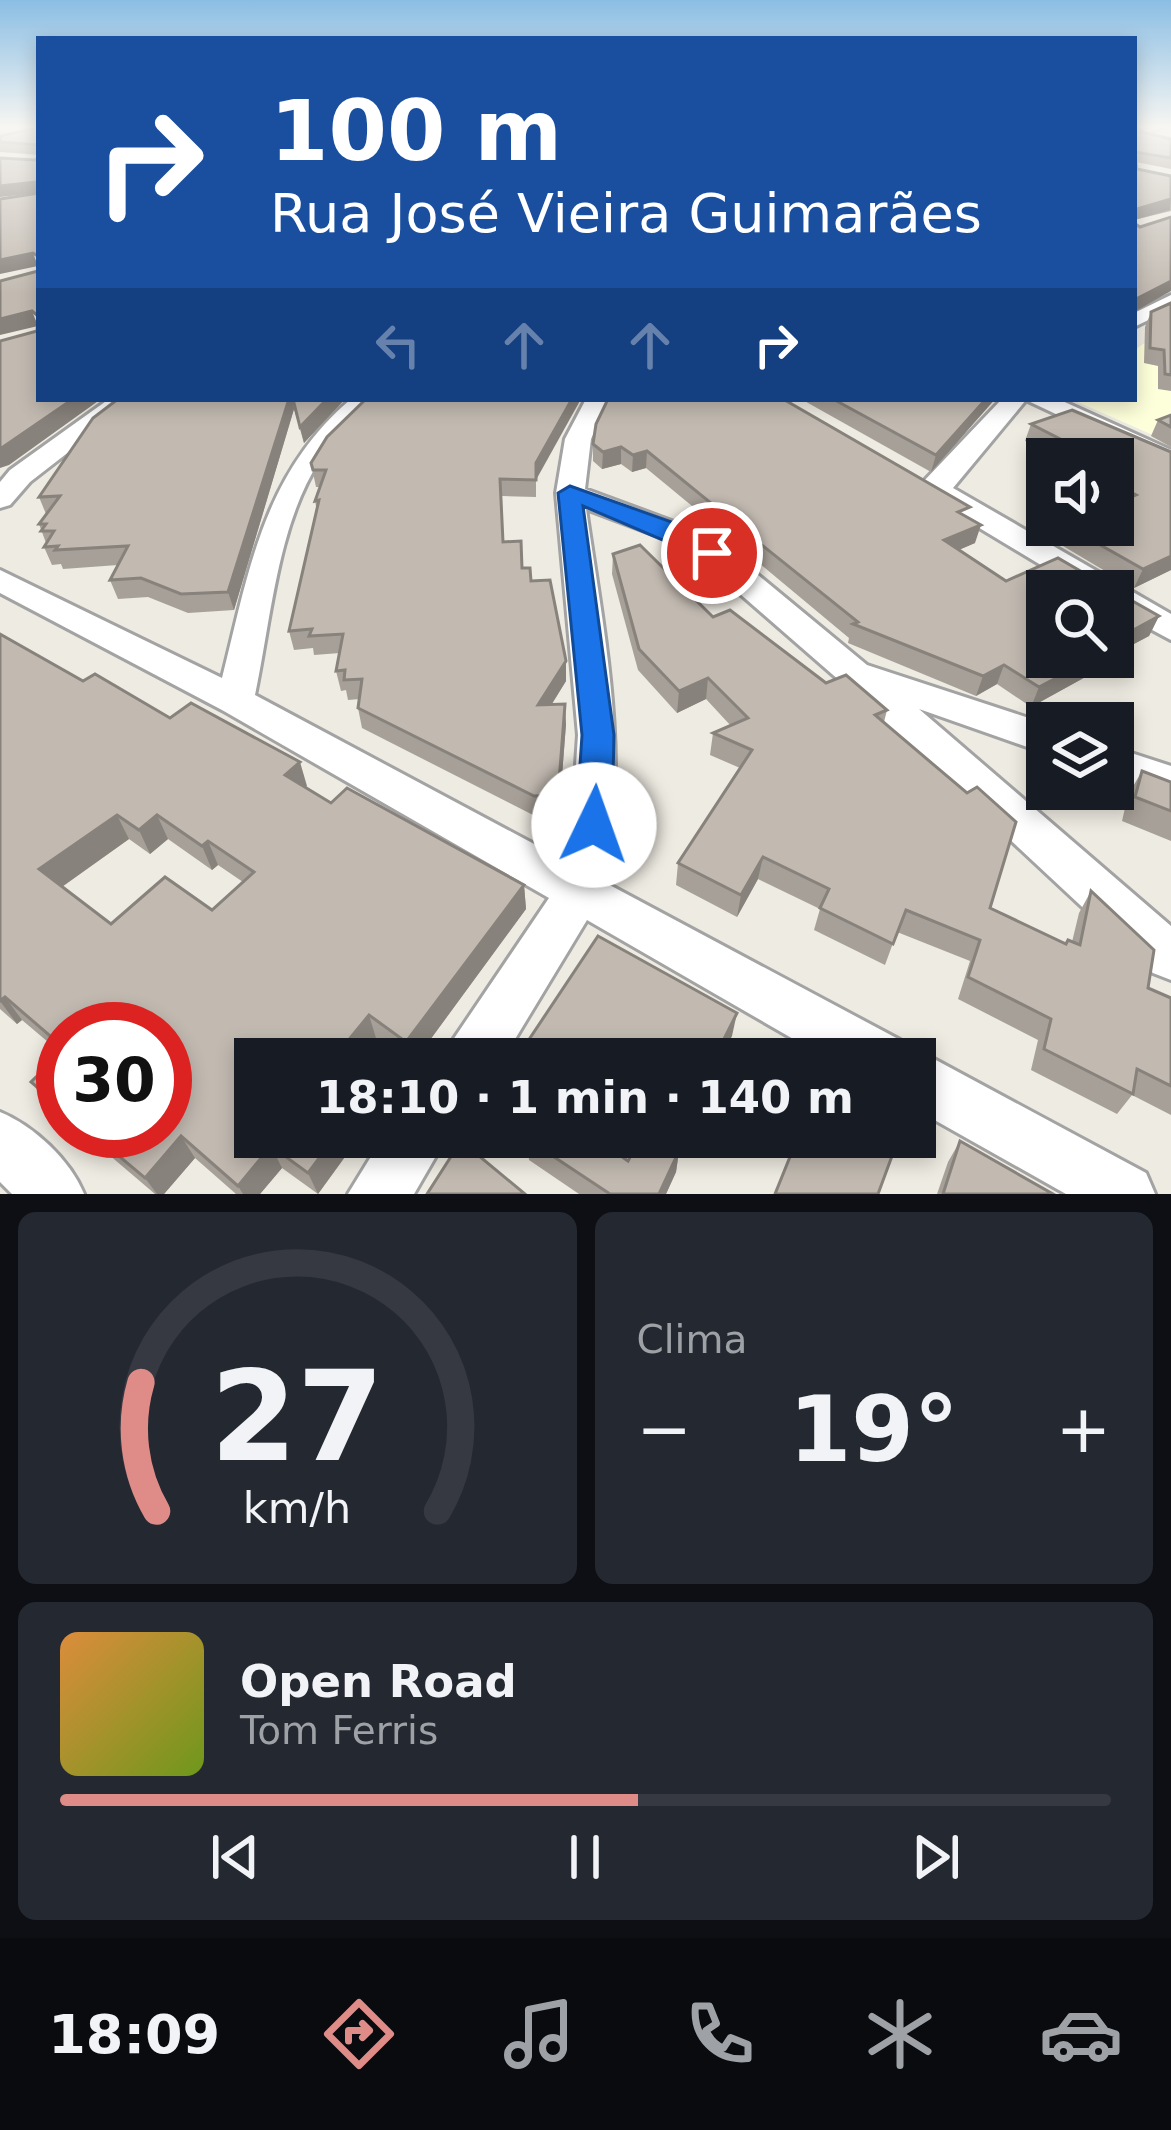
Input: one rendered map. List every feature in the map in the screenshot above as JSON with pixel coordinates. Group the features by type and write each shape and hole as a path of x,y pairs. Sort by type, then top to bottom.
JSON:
{"street":[{"path":"1137,319 1171,301"},
{"path":"0,499 10,478 120,402"},
{"path":"235,701 297,476 316,446 364,402"},
{"path":"485,1038 579,892 594,825 598,735 570,493 578,439 596,402"},
{"path":"1012,402 926,484 1071,570"},
{"path":"1045,402 1171,460"},
{"path":"570,493 674,532 712,553 853,672 1171,957"},
{"path":"0,580 235,701 843,1038"},
{"path":"1134,607 1171,629"},
{"path":"853,672 1026,733"},
{"path":"1134,769 1171,782"},
{"path":"936,1090 1125,1194"},
{"path":"0,1141 54,1194"},
{"path":"378,1194 403,1158"}],"shaded area":[{"path":"1171,326 1171,443 1078,402 1137,402 1137,348"}],"building":[{"path":"1137,184 1171,184 1171,199 1137,209"},
{"path":"36,193 36,255 0,260 0,199"},
{"path":"1171,217 1171,281 1137,298 1137,225"},
{"path":"36,272 36,314 32,311 0,319 0,281"},
{"path":"1171,303 1171,375 1165,374 1164,350 1150,348 1151,312"},
{"path":"36,331 36,402 69,402 0,449 0,341"},
{"path":"114,402 288,402 228,592 181,594 141,578 110,580 128,546 44,547 54,531 41,531 46,524 39,524 60,496 39,497 93,418"},
{"path":"294,402 324,402 300,427"},
{"path":"363,402 570,402 536,463 536,480 500,479 503,542 521,541 522,568 530,568 531,581 550,580 566,661 538,705 565,704 558,795 534,796 358,708 362,679 344,680 345,670 336,671 343,634 309,636 312,629 289,631 319,500 315,501 326,470 313,470 311,463 327,437"},
{"path":"607,402 788,402 970,507 958,512 981,525 944,540 1006,581 1026,572 1026,678 1056,678 1039,687 1004,665 983,676 853,624 858,622 743,530 751,527 728,517 647,451 633,455 621,447 603,452 593,444"},
{"path":"839,402 983,402 936,455"},
{"path":"1072,410 1171,452 1171,556 1143,569 1102,546 1134,546 1134,438 1058,438 1031,424"},
{"path":"640,545 713,617 730,610 826,683 846,675 887,710 875,715 967,793 977,787 1016,822 990,908 1066,944 1068,940 1080,945 1091,891 1154,950 1148,988 1171,998 1171,1086 1137,1069 1133,1094 1044,1049 1051,1019 968,977 980,940 906,910 893,944 820,908 829,889 763,857 741,895 678,863 752,750 713,733 748,718 708,678 679,691 639,649 613,554"},
{"path":"1058,558 1079,570 1031,570"},
{"path":"1134,602 1159,616 1134,630"},
{"path":"0,634 83,681 95,674 170,718 191,703 300,762 285,775 331,803 347,788 524,885 409,1038 401,1038 369,1015 350,1038 234,1038 234,1158 261,1158 238,1186 192,1146 192,1002 36,1002 36,1024 5,997 0,1001","holes":["117,815 139,830 157,815 202,846 208,841 254,872 212,910 165,877 111,924 39,869"]},
{"path":"1142,771 1171,782 1171,811 1135,797"},
{"path":"598,936 737,1013 724,1038 530,1038"},
{"path":"960,1141 1053,1194 943,1194"},
{"path":"121,1158 162,1158 145,1178"},
{"path":"287,1158 319,1158 308,1173"},
{"path":"450,1158 482,1158 525,1194 427,1194"},
{"path":"556,1158 676,1158 659,1194 610,1194"},
{"path":"790,1158 891,1158 878,1194 775,1194"}],"route":[{"path":"594,825 598,735 570,493 674,532 712,553"}]}
